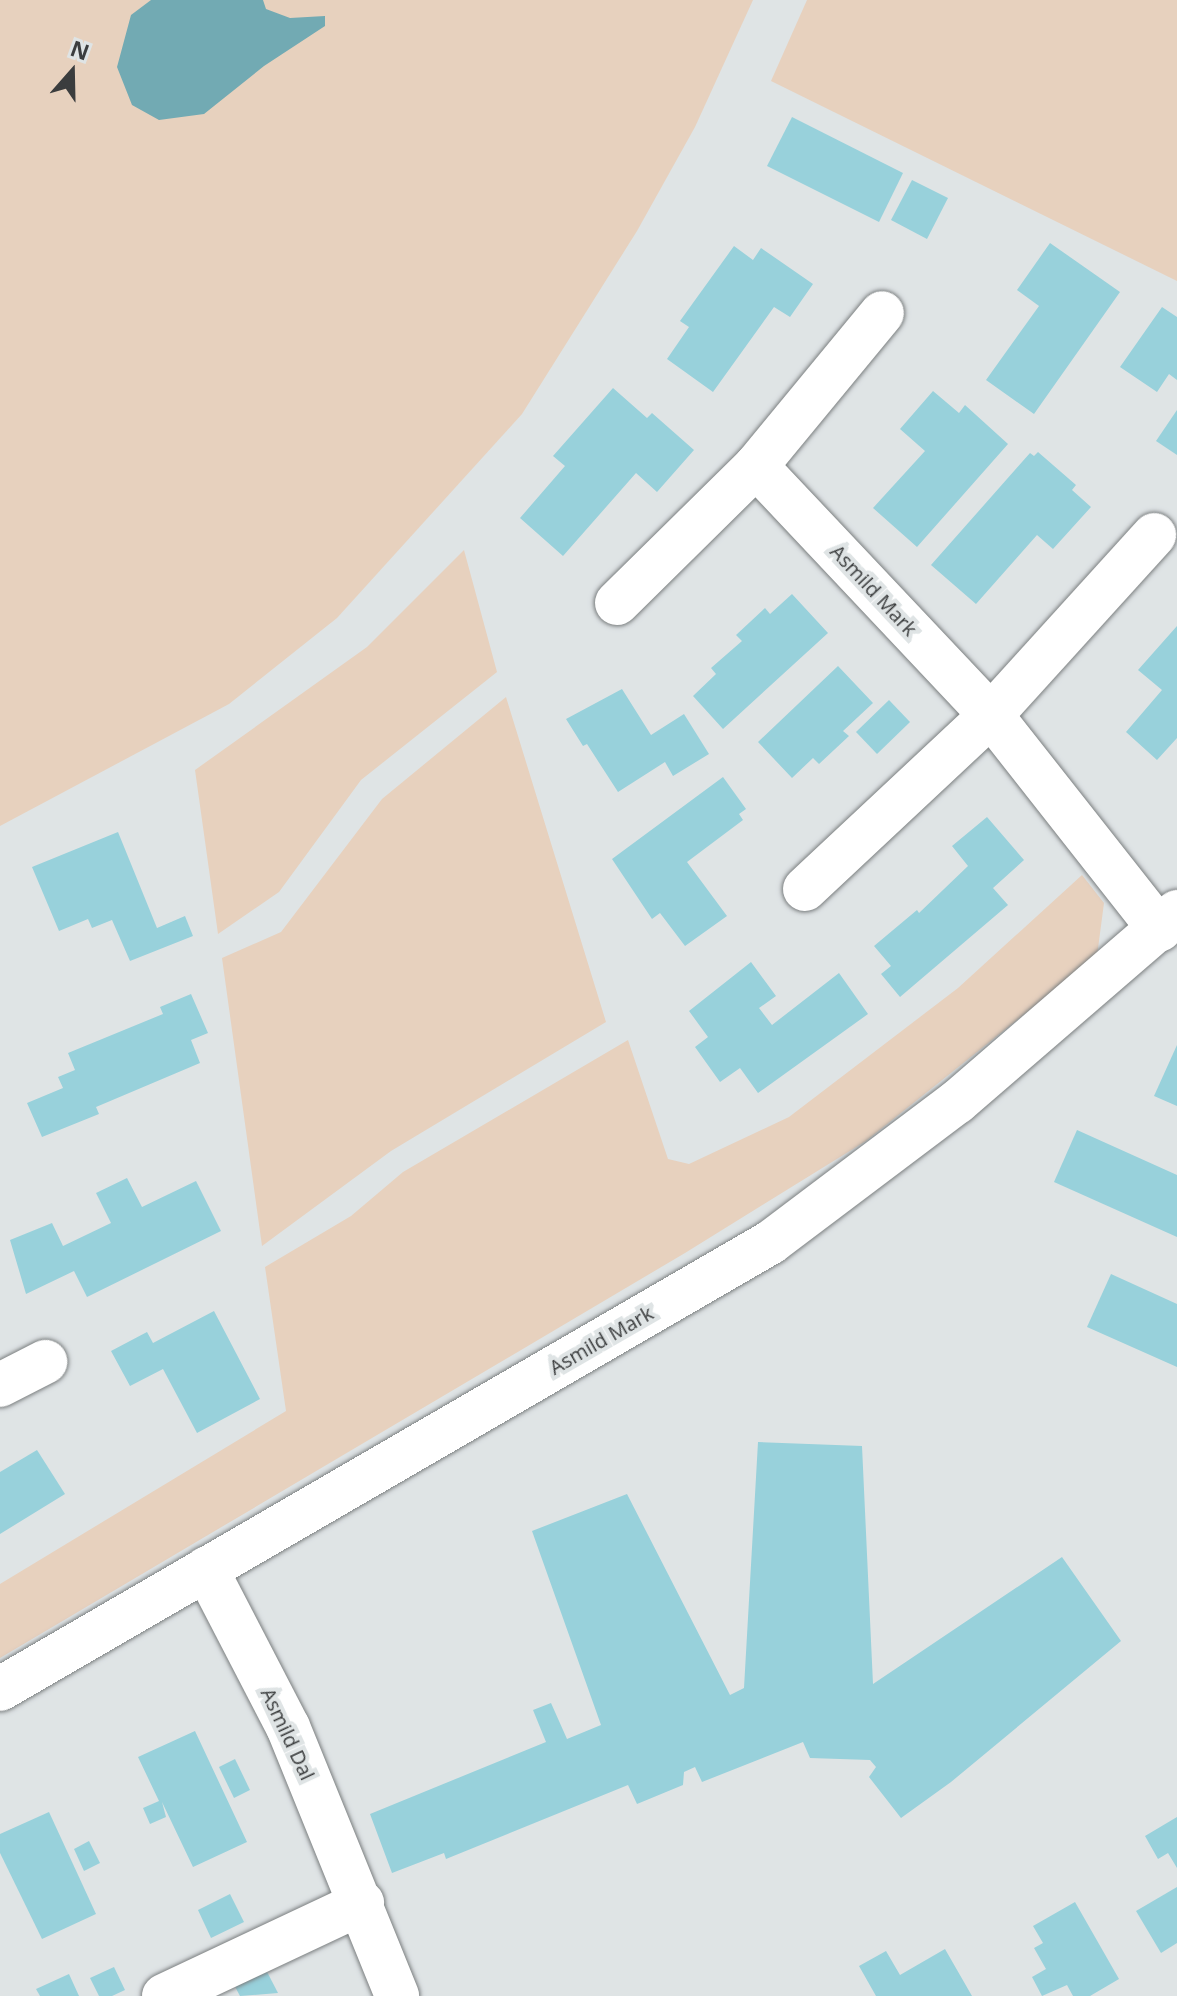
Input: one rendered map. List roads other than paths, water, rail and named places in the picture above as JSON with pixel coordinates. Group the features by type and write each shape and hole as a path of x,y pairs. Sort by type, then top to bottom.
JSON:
{"street":[{"path":"617,603 756,466 882,313"},
{"name":"Asmild Mark","path":"0,1689 771,1242 957,1102 1168,921 991,715 756,466"},
{"path":"805,889 991,715 1154,535"},
{"path":"0,1385 45,1362"},
{"name":"Asmild Dal","path":"206,1569 288,1727 362,1903 397,1996"},
{"path":"164,1996 362,1903"}],"water":[{"path":"151,0 263,0 266,9 290,18 325,16 325,26 264,66 204,114 159,120 132,105 117,67 131,15"}]}
